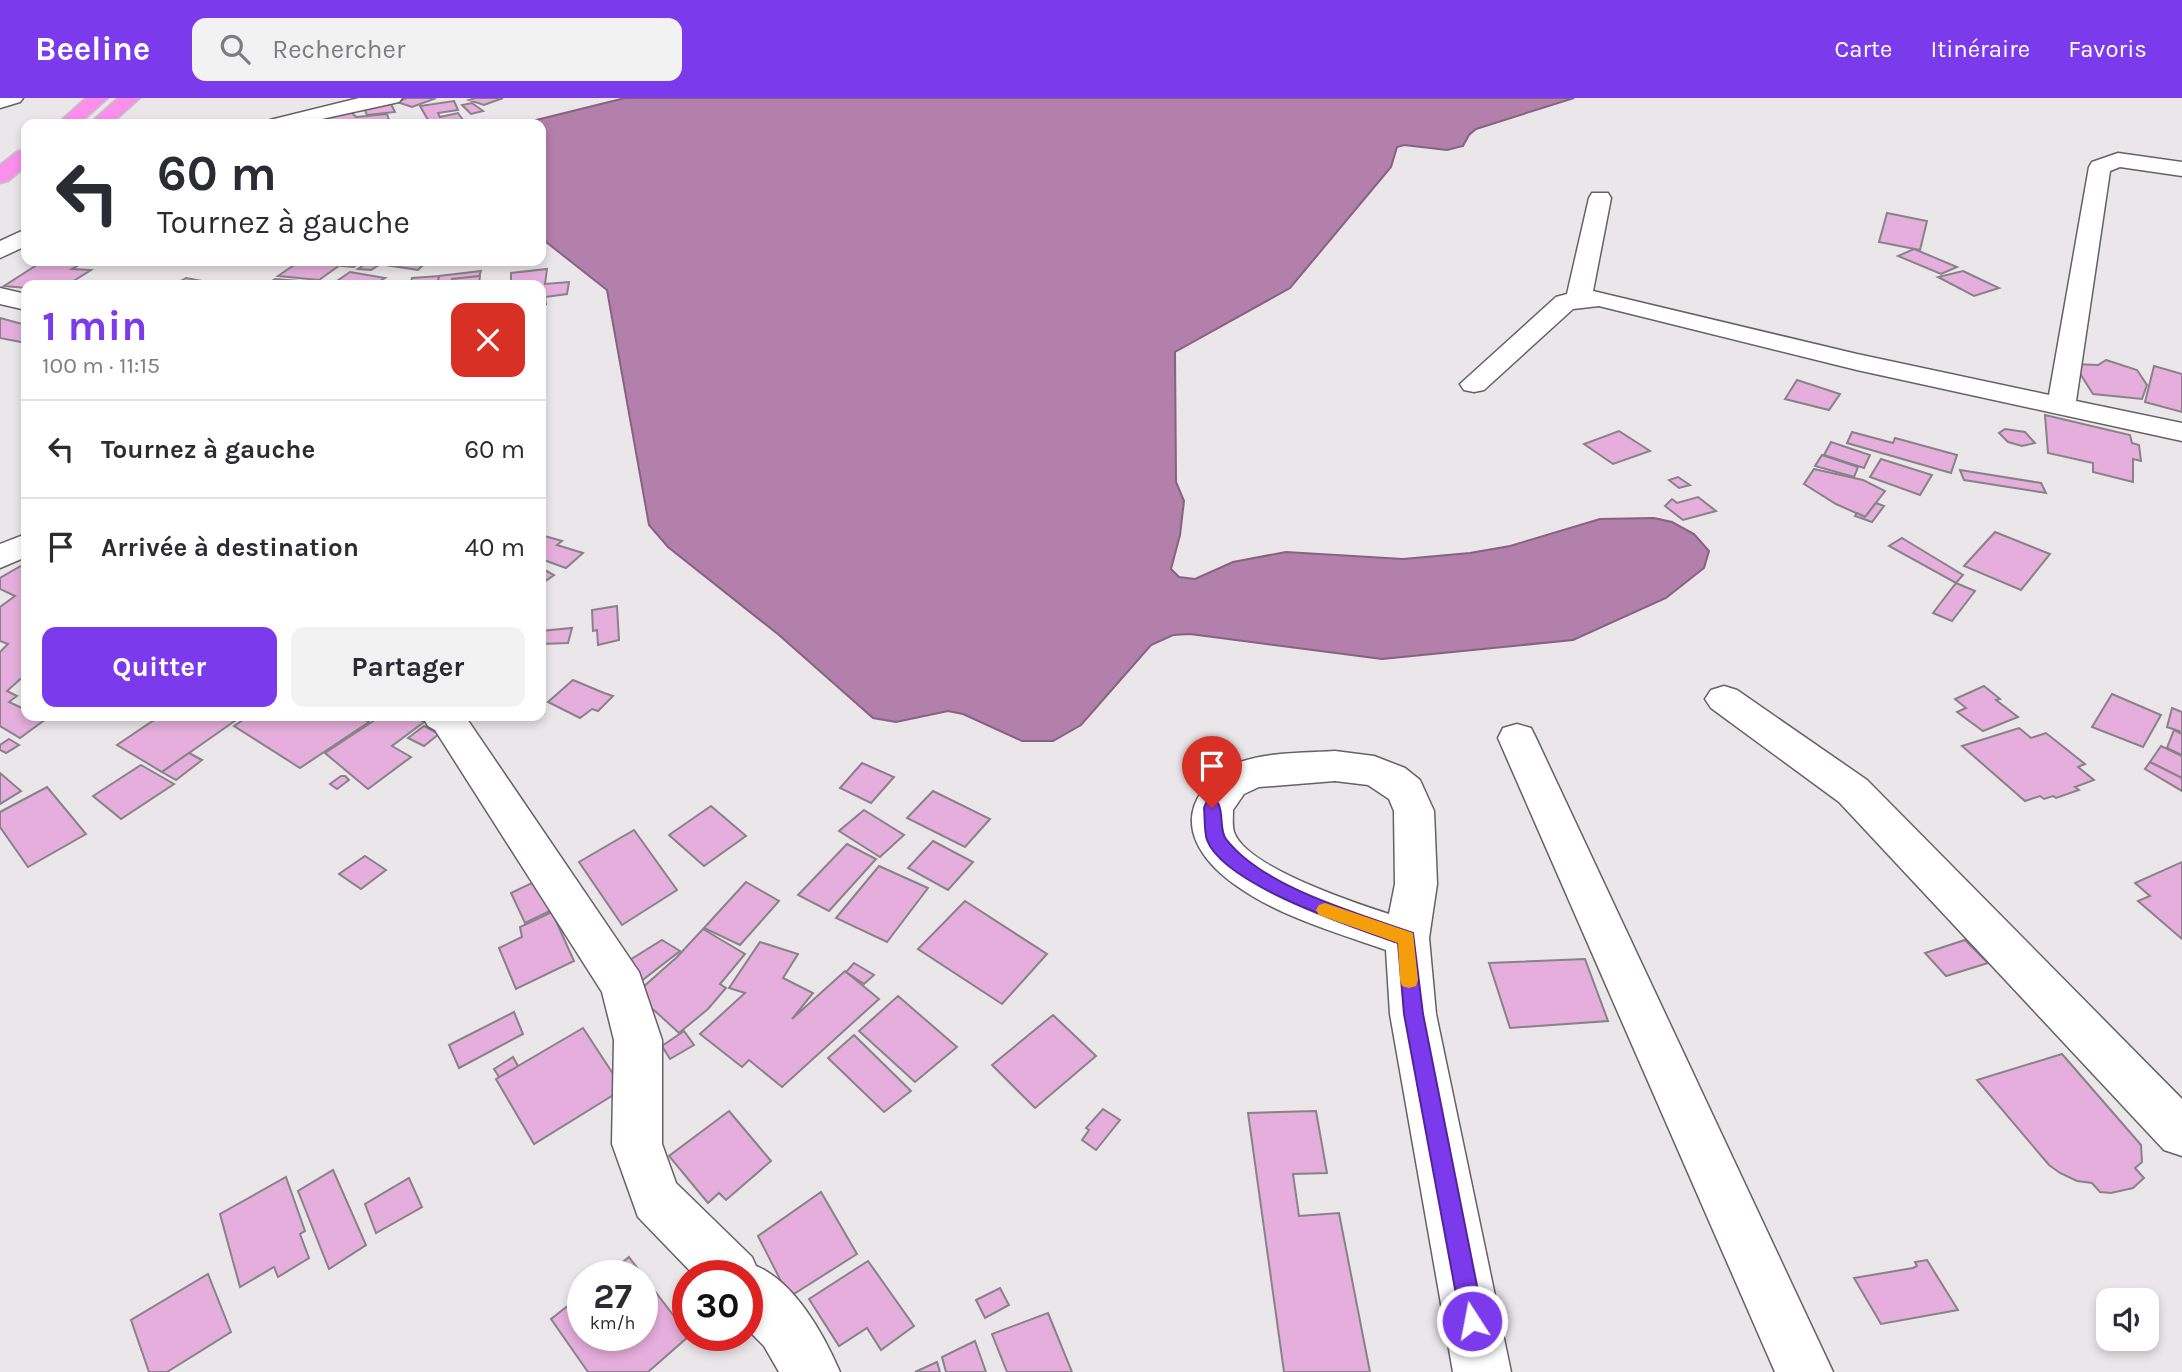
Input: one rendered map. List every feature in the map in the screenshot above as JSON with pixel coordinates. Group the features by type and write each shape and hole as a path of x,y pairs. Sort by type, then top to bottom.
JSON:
{"highway":[{"path":"72,119 98,98"},
{"path":"105,119 130,98"},
{"path":"0,176 21,160"}],"street":[{"path":"0,102 13,98"},
{"path":"295,119 331,109 392,98"},
{"path":"2061,406 2100,167 2118,160 2182,169"},
{"path":"1579,299 1600,198"},
{"path":"0,251 21,239"},
{"path":"0,296 21,301"},
{"path":"1475,384 1565,302 1599,298 1857,362 2182,432"},
{"path":"0,558 21,547"},
{"path":"1724,699 1853,792 2182,1133"},
{"path":"449,721 623,986 638,1040 637,1144 644,1169 656,1199 717,1260"},
{"path":"1517,738 1804,1372"},
{"path":"1406,938 1413,1014 1482,1372"},
{"path":"763,1306 784,1326 811,1372"}],"shaded area":[{"path":"625,98 1574,98 1476,129 1463,146 1447,150 1404,145 1397,147 1391,167 1290,288 1175,352 1176,482 1184,501 1180,535 1171,569 1179,577 1195,579 1233,562 1286,552 1403,559 1470,553 1510,546 1600,519 1654,518 1672,522 1694,534 1709,551 1704,568 1666,598 1573,640 1382,659 1190,634 1173,635 1151,645 1081,725 1053,741 1022,741 963,714 948,711 896,722 873,718 779,635 668,547 649,525 607,290 546,242 546,119 540,119"}],"building":[{"path":"407,98 434,99 412,107 397,102"},
{"path":"503,98 484,105 469,100"},
{"path":"454,101 458,110 438,113 440,117 458,113 462,119 427,119 420,106"},
{"path":"390,102 395,112 367,115 363,106"},
{"path":"472,103 483,111 471,114 462,105"},
{"path":"347,108 356,117 387,114 389,119 321,119 317,115"},
{"path":"1887,213 1927,221 1920,250 1879,242"},
{"path":"1914,249 1957,267 1941,274 1898,256"},
{"path":"35,266 77,266 72,269 91,270 75,280 21,280 21,288 4,286"},
{"path":"293,266 339,266 319,280 278,276"},
{"path":"362,266 377,266 371,270 358,269"},
{"path":"392,266 422,266 418,270"},
{"path":"547,269 546,280 511,280 511,273"},
{"path":"481,271 479,276 458,280 438,280 439,276"},
{"path":"1963,271 1999,288 1974,296 1938,277"},
{"path":"350,272 385,278 382,280 338,280"},
{"path":"439,276 438,280 412,278"},
{"path":"480,276 480,280 452,279"},
{"path":"569,282 567,294 546,297 546,284"},
{"path":"0,318 21,324 21,342 0,338"},
{"path":"2106,360 2137,370 2147,385 2142,399 2093,394 2074,364 2098,365"},
{"path":"2154,366 2182,374 2182,412 2145,402"},
{"path":"1797,380 1840,394 1829,410 1785,399"},
{"path":"2045,415 2130,435 2132,443 2139,445 2141,461 2133,459 2133,482 2093,472 2093,463 2048,453"},
{"path":"2005,429 2025,432 2035,443 2022,446 2008,442 1999,433"},
{"path":"1619,431 1650,451 1613,464 1584,444"},
{"path":"1852,432 1893,443 1895,438 1957,455 1951,473 1847,443"},
{"path":"1831,442 1870,455 1864,468 1824,455"},
{"path":"1822,455 1858,467 1854,477 1815,466"},
{"path":"1881,459 1932,475 1920,495 1870,477"},
{"path":"1814,469 1863,480 1885,491 1865,517 1836,504 1804,484"},
{"path":"1960,470 2041,483 2046,493 1964,480"},
{"path":"1678,477 1690,485 1679,488 1669,480"},
{"path":"1698,497 1716,511 1683,520 1665,506 1672,499 1677,503"},
{"path":"1876,503 1884,506 1872,522 1855,516 1857,513 1865,517"},
{"path":"1995,532 2050,554 2021,590 1964,566"},
{"path":"546,536 562,541 557,545 583,553 566,568 546,561"},
{"path":"1902,538 1963,575 1956,583 1889,546"},
{"path":"21,566 21,678 7,691 17,696 9,702 21,708 21,721 43,721 20,738 0,726 0,652 8,644 0,641 0,607 15,596 0,589 0,578"},
{"path":"546,571 554,575 546,581"},
{"path":"1956,583 1975,591 1952,621 1933,613"},
{"path":"617,606 619,640 598,645 597,630 593,631 592,610"},
{"path":"572,628 568,643 546,644 546,631"},
{"path":"573,680 613,696 598,711 592,709 580,718 548,702"},
{"path":"1984,686 2000,699 1996,700 2018,717 1983,731 1957,712 1966,708 1955,699"},
{"path":"2112,694 2161,715 2143,747 2092,727"},
{"path":"2172,708 2182,712 2182,732 2167,727"},
{"path":"153,721 235,721 162,772 117,745"},
{"path":"242,721 369,722 300,768 234,726"},
{"path":"373,721 424,722 392,746 411,757 368,789 325,753"},
{"path":"424,726 439,734 424,746 408,738"},
{"path":"2019,728 2031,738 2046,733 2085,764 2078,767 2094,780 2075,787 2079,790 2056,798 2053,796 2044,799 2040,796 2025,801 1962,746"},
{"path":"2174,730 2182,734 2182,755 2167,748"},
{"path":"9,739 19,745 6,753 0,750 0,745"},
{"path":"2161,746 2182,756 2182,778 2150,762"},
{"path":"189,753 202,760 176,780 162,772"},
{"path":"2150,762 2182,778 2182,791 2145,769"},
{"path":"862,763 894,777 871,803 840,788"},
{"path":"141,765 174,784 121,819 93,796"},
{"path":"0,773 21,791 0,804"},
{"path":"341,776 349,780 337,789 330,784"},
{"path":"47,787 86,834 28,867 0,827 0,812"},
{"path":"933,791 990,819 965,847 907,818"},
{"path":"711,806 746,836 704,866 669,835"},
{"path":"864,810 904,835 880,857 839,831"},
{"path":"634,830 677,890 622,925 579,862"},
{"path":"933,841 973,862 948,890 908,868"},
{"path":"847,844 876,859 829,911 798,895"},
{"path":"365,856 386,870 361,889 339,874"},
{"path":"2182,862 2182,939 2138,901 2150,896 2135,883"},
{"path":"879,866 928,888 887,942 836,918"},
{"path":"536,881 550,911 525,923 511,893"},
{"path":"746,882 779,901 740,945 704,928"},
{"path":"965,901 1047,954 1002,1004 918,949"},
{"path":"552,912 574,961 516,989 499,948 522,937 520,927"},
{"path":"703,929 745,954 720,984 726,988 708,1009 679,1033 655,1011 633,996 677,957"},
{"path":"662,940 680,951 640,982 625,963"},
{"path":"1965,940 1988,963 1946,976 1925,953"},
{"path":"760,942 798,954 783,978 813,993 792,1019 845,971 879,999 782,1087 749,1060 742,1067 700,1034 745,993 729,988"},
{"path":"1585,959 1608,1021 1510,1028 1489,963"},
{"path":"854,963 874,975 864,984 846,972"},
{"path":"898,996 957,1047 915,1082 859,1031"},
{"path":"514,1012 523,1034 459,1068 449,1045"},
{"path":"1053,1015 1096,1056 1035,1108 992,1065"},
{"path":"583,1028 623,1089 534,1144 496,1079"},
{"path":"684,1031 694,1045 670,1059 662,1046"},
{"path":"854,1035 911,1091 884,1112 828,1058"},
{"path":"2062,1054 2141,1145 2142,1162 2135,1168 2144,1178 2133,1188 2111,1193 2100,1192 2092,1183 2077,1181 2060,1173 2049,1165 1977,1080"},
{"path":"513,1057 518,1066 499,1077 494,1069"},
{"path":"1103,1109 1120,1120 1096,1150 1082,1140 1089,1130 1086,1128"},
{"path":"729,1111 771,1161 726,1200 719,1193 708,1203 669,1156"},
{"path":"1316,1111 1327,1173 1293,1174 1299,1216 1339,1213 1370,1372 1284,1372 1248,1113"},
{"path":"333,1170 366,1245 329,1269 298,1191"},
{"path":"286,1177 305,1231 300,1234 309,1258 278,1277 274,1267 240,1287 220,1214"},
{"path":"409,1178 422,1207 376,1233 365,1204"},
{"path":"821,1192 857,1254 789,1297 758,1236"},
{"path":"1927,1260 1958,1310 1881,1324 1854,1278 1913,1268 1917,1266 1915,1262"},
{"path":"868,1261 914,1326 881,1350 867,1328 839,1346 809,1299"},
{"path":"208,1274 231,1332 167,1372 149,1372 131,1320"},
{"path":"1000,1288 1009,1305 985,1318 976,1300"},
{"path":"658,1295 672,1314 672,1351 648,1372 588,1372 573,1351 658,1351"},
{"path":"567,1306 567,1342 551,1319"},
{"path":"1048,1313 1072,1372 1007,1372 992,1334"},
{"path":"975,1341 986,1372 946,1372 942,1357"},
{"path":"937,1362 940,1372 915,1372"}],"slow traffic":[{"path":"1325,910 1406,938 1409,980"}],"route":[{"path":"1212,808 1215,839 1235,860 1259,877 1298,898 1345,918 1406,938 1413,1014 1472,1321"}]}
